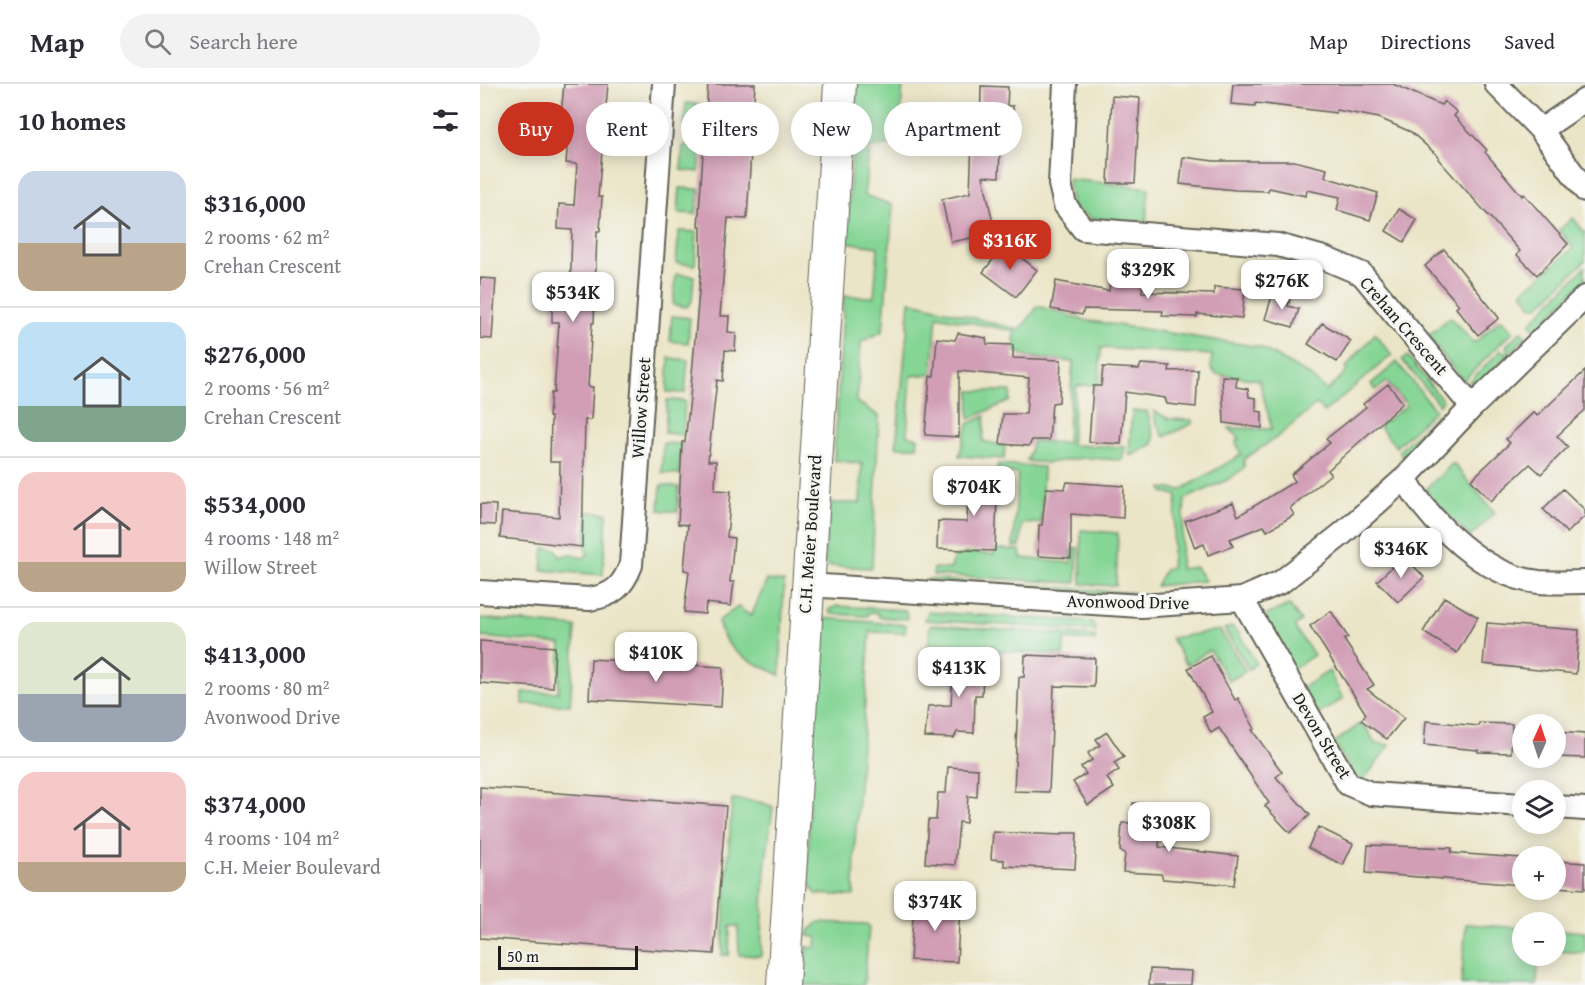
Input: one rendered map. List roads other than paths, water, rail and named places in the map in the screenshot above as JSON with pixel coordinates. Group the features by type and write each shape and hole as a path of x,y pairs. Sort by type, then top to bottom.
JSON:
{"street":[{"name":"Willow Street","path":"480,592 589,599 606,597 625,579 631,560 664,84"},
{"name":"C.H. Meier Boulevard","path":"783,985 840,84"},
{"name":"Crehan Crescent","path":"1065,84 1060,184 1065,206 1083,229 1278,245 1324,258 1362,274 1472,407"},
{"path":"1497,84 1541,130 1585,190"},
{"path":"1541,130 1585,100"},
{"name":"Avonwood Drive","path":"807,585 1141,606 1242,599 1281,582 1342,534 1405,478 1472,407 1585,297"},
{"path":"1405,478 1416,498 1435,521 1489,566 1537,582 1585,582"},
{"name":"Devon Street","path":"1242,599 1348,784 1372,794 1512,804"},
{"path":"1566,808 1585,809"}]}
